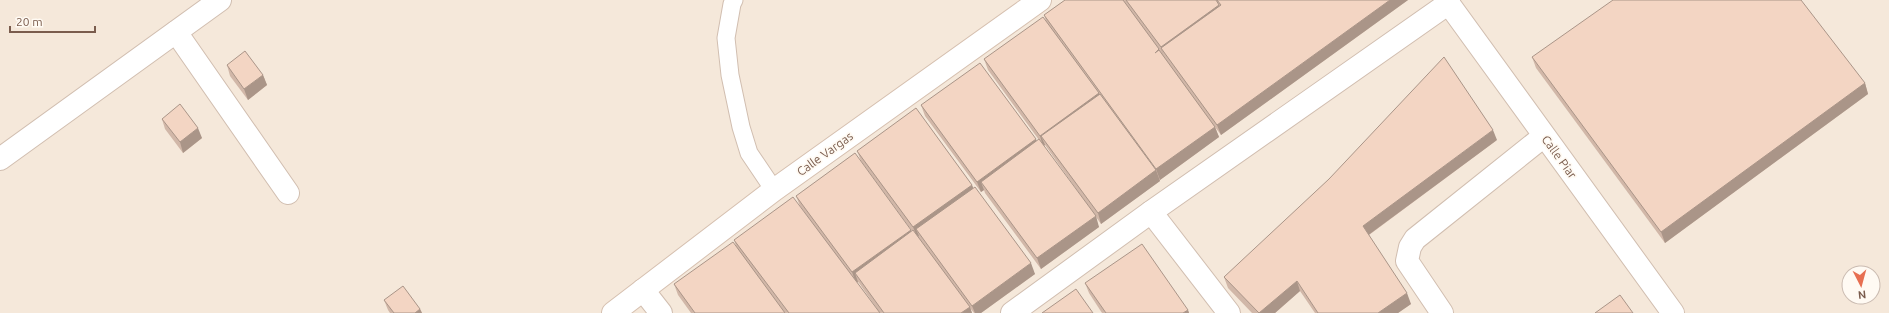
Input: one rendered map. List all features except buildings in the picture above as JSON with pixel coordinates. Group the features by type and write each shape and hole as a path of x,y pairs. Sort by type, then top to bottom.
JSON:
{"street":[{"path":"0,159 220,0"},
{"name":"Calle Vargas","path":"614,313 774,190 1040,0"},
{"path":"1012,313 1151,212 1447,2"},
{"name":"Calle Piar","path":"1447,2 1673,313"},
{"path":"176,32 288,193"},
{"path":"1442,313 1407,260 1410,247 1415,239 1544,136"},
{"path":"1151,212 1229,313"},
{"path":"644,290 661,313"}],"lane":[{"path":"734,0 726,38 730,75 749,153 774,190"}],"shaded area":[{"path":"0,0 1889,0 1889,313 0,313"}]}
